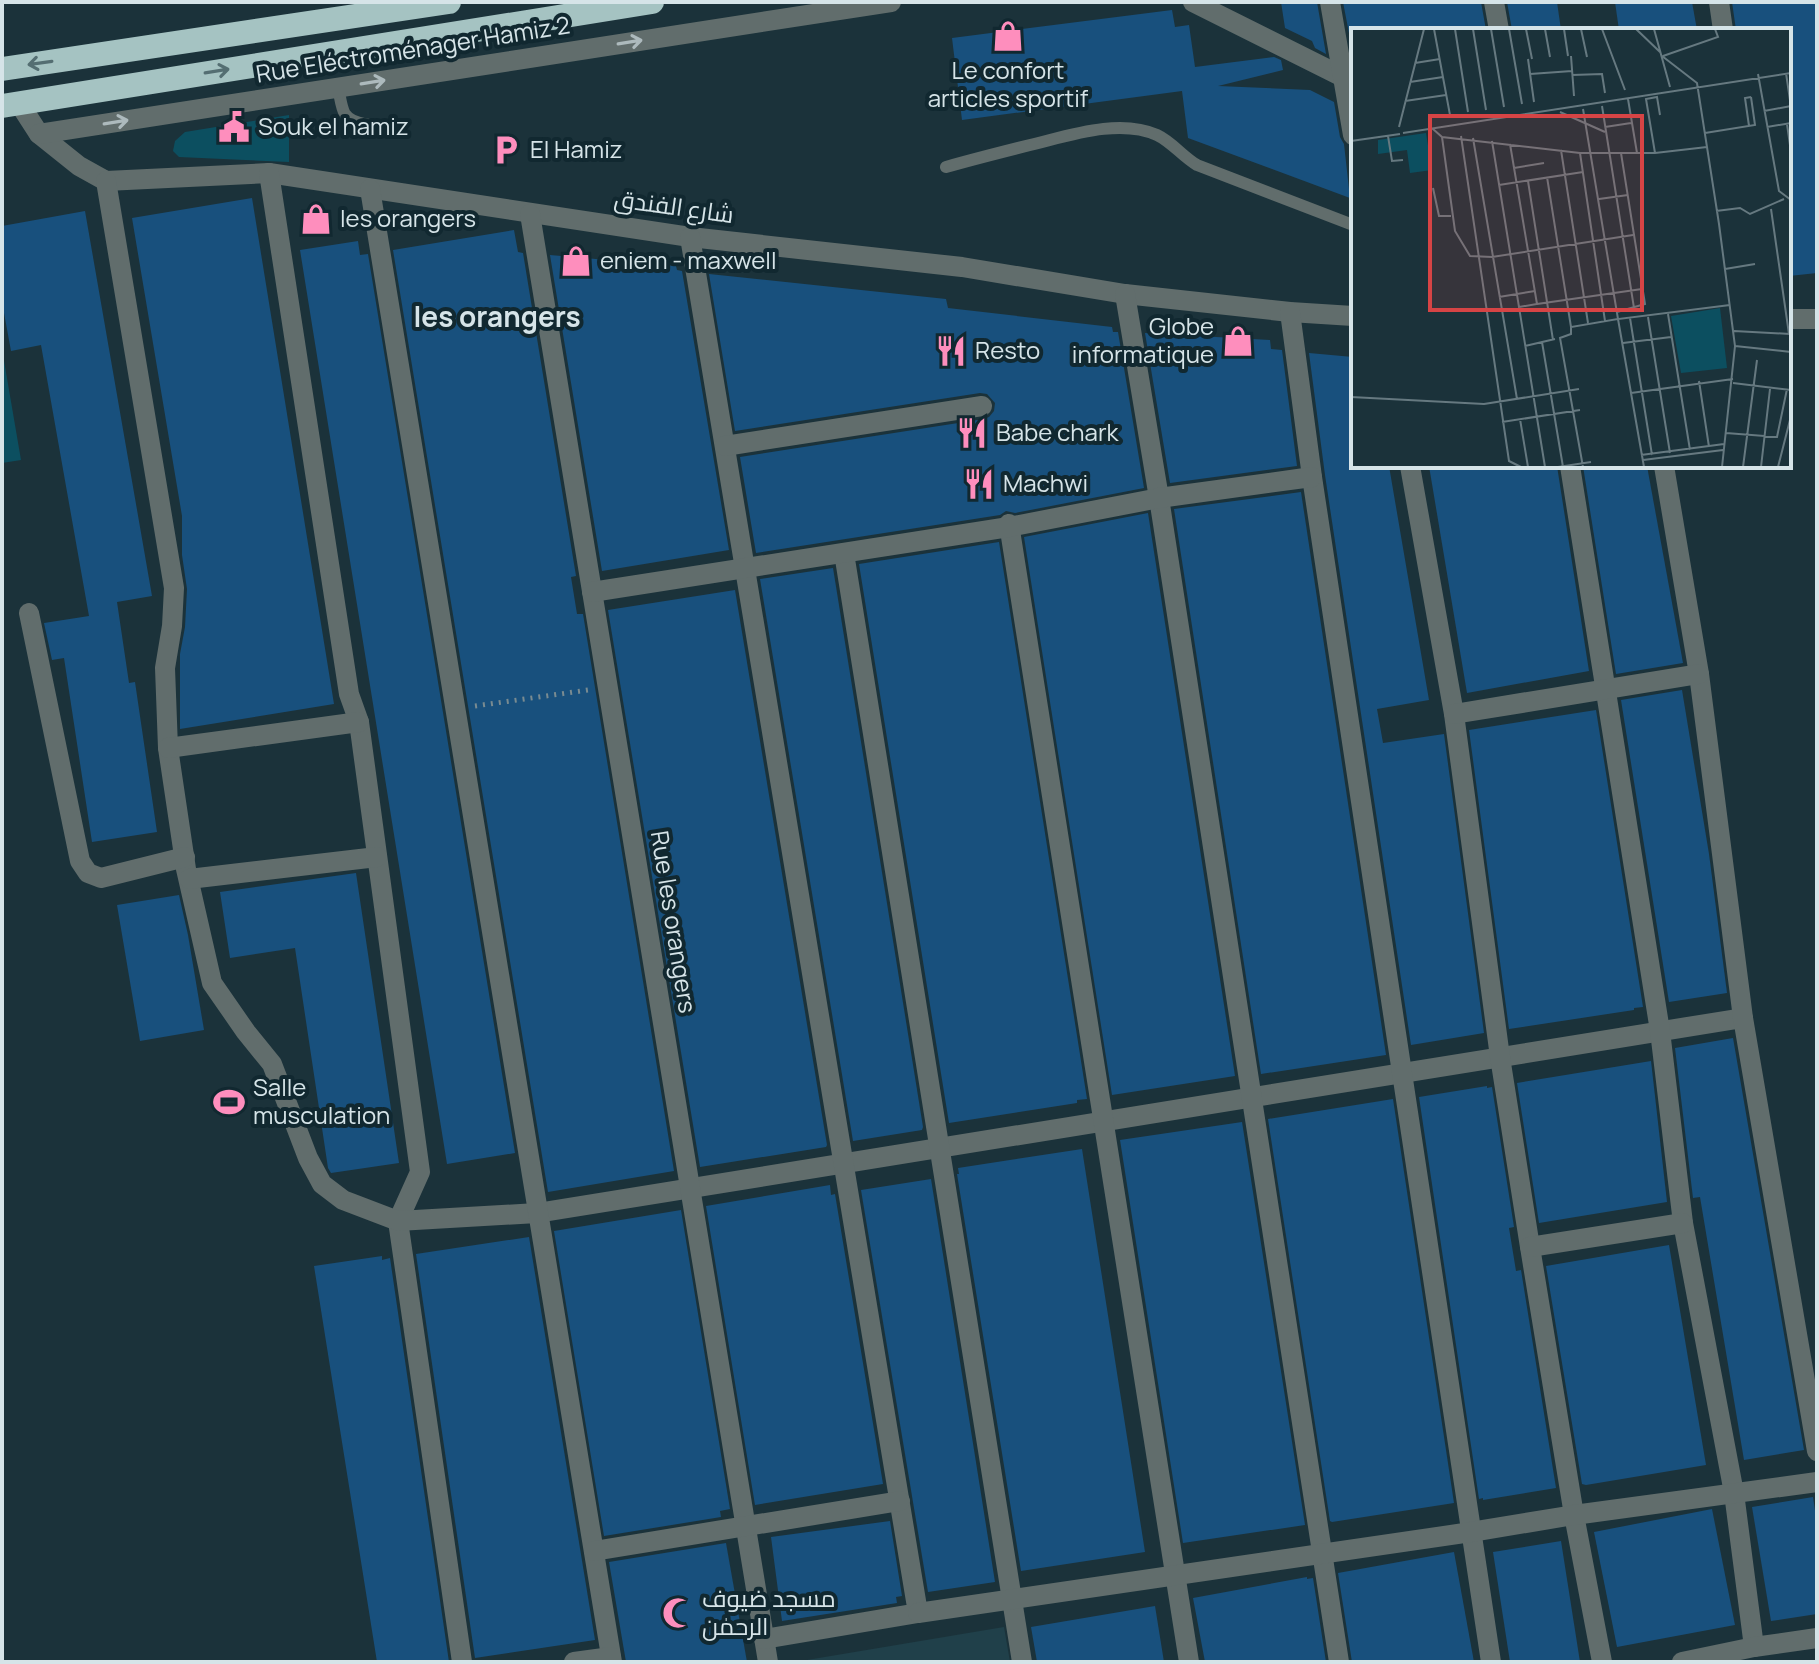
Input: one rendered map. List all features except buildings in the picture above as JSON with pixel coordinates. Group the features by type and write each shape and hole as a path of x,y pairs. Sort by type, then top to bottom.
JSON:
{"highway":[{"path":"2,69 449,2"},
{"path":"10,104 652,2"}],"street":[{"name":"Rue Eléctroménager Hamiz 2","path":"39,134 891,2"},
{"path":"1193,2 1348,80"},
{"path":"1330,2 1348,80 1351,113"},
{"path":"1494,2 1499,28"},
{"path":"1719,2 1723,28"},
{"path":"10,104 39,134 79,166 106,181 174,588 165,668 168,748 189,879 212,983 272,1064 308,1158 322,1184 343,1200 398,1221 537,1213 1743,1018"},
{"path":"269,173 349,694 359,722 420,1172 398,1221 462,1662"},
{"name":"شارع الفندق","path":"106,181 269,173 690,237 962,267 1125,294 1351,316"},
{"path":"370,189 612,1659 574,1662"},
{"name":"Rue les orangers","path":"530,214 768,1662"},
{"path":"690,237 918,1613"},
{"path":"1125,294 1339,1662"},
{"path":"1290,312 1312,477 1491,1662"},
{"path":"1791,319 1817,319"},
{"path":"725,446 982,406"},
{"path":"1410,468 1454,714 1500,1057 1530,1247 1574,1515 1602,1662"},
{"path":"1570,468 1660,1031 1683,1223 1734,1493 1754,1647"},
{"path":"1664,468 1699,674 1743,1018 1817,1451"},
{"path":"592,592 1009,526 1159,498 1312,477"},
{"path":"1009,526 1189,1662"},
{"path":"844,553 1022,1662"},
{"path":"29,613 80,861 88,873 101,878 185,857"},
{"path":"1454,714 1699,674"},
{"path":"168,748 359,722"},
{"path":"189,879 377,857"},
{"path":"1530,1247 1683,1223"},
{"path":"764,1639 1574,1515 1817,1482"},
{"path":"594,1551 900,1501"},
{"path":"1682,1662 1817,1638"}],"lane":[{"path":"338,88 345,114 353,120 398,127"},
{"path":"946,167 1087,131 1137,130 1157,135 1197,165 1351,224"}],"path":[{"path":"454,709 608,687"}],"shaded area":[{"path":"289,115 289,162 179,157 173,151 175,141 185,132"},
{"path":"2,349 21,460 2,463"},
{"path":"1004,1627 1010,1662 795,1662"}],"place":[{"name":"Le confort articles sportif","path":"1008,36"},
{"name":"Souk el hamiz","path":"234,127"},
{"name":"El Hamiz","path":"506,150"},
{"name":"les orangers","path":"316,219"},
{"name":"eniem - maxwell","path":"576,261"},
{"name":"Globe informatique","path":"1238,341"},
{"name":"Resto","path":"951,351"},
{"name":"Babe chark","path":"972,433"},
{"name":"Machwi","path":"979,484"},
{"name":"Salle musculation","path":"229,1102"},
{"name":"مسجد ضيوف الرحمٰن","path":"678,1613"}],"district":[{"name":"les orangers","path":"497,317"}]}
